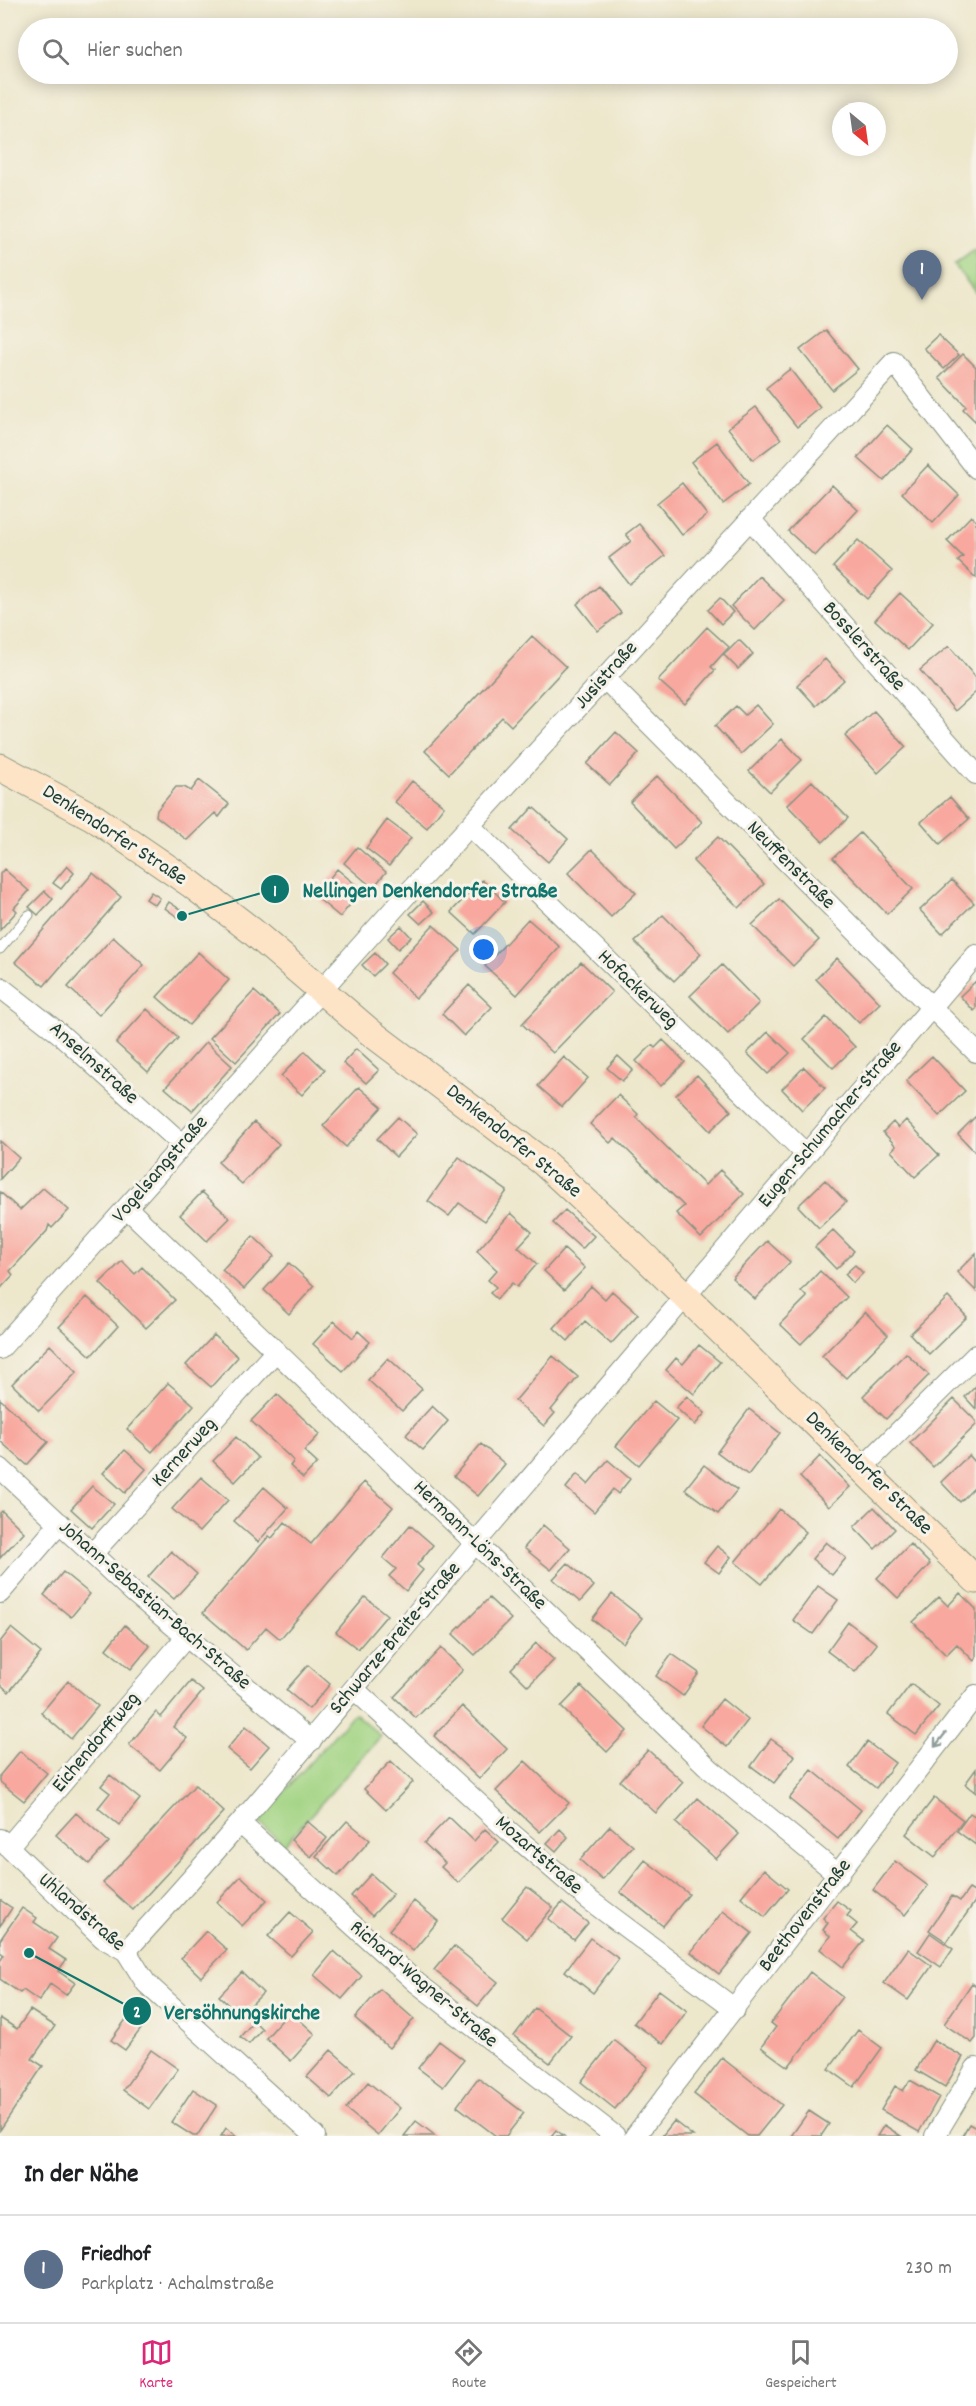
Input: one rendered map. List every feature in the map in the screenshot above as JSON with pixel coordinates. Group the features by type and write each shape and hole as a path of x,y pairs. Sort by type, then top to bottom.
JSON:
{"main road":[{"name":"Denkendorfer Straße","path":"0,767 85,812 134,844 252,931 370,1032 544,1163 684,1295 976,1580"}],"street":[{"name":"Jusistraße","path":"321,990 894,362 976,468"},
{"name":"Bosslerstraße","path":"750,519 976,774"},
{"name":"Neuffenstraße","path":"605,679 976,1052"},
{"name":"Hofackerweg","path":"470,826 805,1153"},
{"name":"Eugen-Schumacher-Straße","path":"684,1295 976,955"},
{"name":"Anselmstraße","path":"0,987 59,1033 182,1144"},
{"name":"Vogelsangstraße","path":"0,1349 321,990"},
{"name":"Hermann-Löns-Straße","path":"127,1208 721,1779 839,1875"},
{"name":"Schwarze-Breite-Straße","path":"126,1951 311,1741 684,1295"},
{"name":"Kernerweg","path":"93,1553 276,1351"},
{"path":"862,1468 976,1355"},
{"name":"Johann-Sebastian-Bach-Straße","path":"0,1468 186,1637 311,1741"},
{"path":"0,1593 60,1523"},
{"name":"Eichendorffweg","path":"4,1843 186,1637"},
{"name":"Mozartstraße","path":"354,1689 502,1825 588,1899 735,2009"},
{"name":"Beethovenstraße","path":"635,2136 976,1695"},
{"name":"Richard-Wagner-Straße","path":"240,1823 417,1983 615,2136"},
{"name":"Uhlandstraße","path":"4,1843 104,1938 126,1951 146,1983 315,2136"},
{"path":"935,2136 976,2068"}],"lane":[{"path":"0,949 29,915"}],"green space":[{"path":"976,249 976,293 954,265"},
{"path":"354,1713 381,1736 284,1845 258,1821"}],"building":[{"path":"826,330 858,369 832,390 800,350"},
{"path":"938,335 959,355 944,369 924,348"},
{"path":"963,354 976,367 976,422 963,409 966,406 939,378"},
{"path":"790,369 820,408 797,427 766,388"},
{"path":"756,407 781,439 753,460 728,428"},
{"path":"887,425 913,449 884,481 858,458"},
{"path":"717,442 749,484 723,504 691,462"},
{"path":"928,465 959,495 933,523 902,493"},
{"path":"682,483 707,515 682,535 657,503"},
{"path":"832,485 858,510 815,556 788,531"},
{"path":"971,516 976,521 976,578 958,561 963,557 947,541"},
{"path":"639,524 665,556 629,584 609,558 631,541 626,534"},
{"path":"858,540 892,571 867,599 833,567"},
{"path":"759,576 784,600 755,630 731,606"},
{"path":"599,586 621,613 598,631 577,604"},
{"path":"900,593 933,623 908,650 875,620"},
{"path":"720,598 733,612 721,624 708,610"},
{"path":"707,627 729,647 711,667 715,670 685,704 658,680"},
{"path":"532,636 566,667 511,726 502,717 449,774 425,751"},
{"path":"739,640 753,654 738,669 724,655"},
{"path":"949,646 976,678 976,692 955,711 920,670"},
{"path":"825,659 844,680 816,706 797,685"},
{"path":"756,705 773,724 741,754 715,726 736,706 745,715"},
{"path":"874,711 906,747 878,773 845,736"},
{"path":"616,732 639,753 610,785 587,764"},
{"path":"782,739 802,760 770,792 749,771"},
{"path":"657,776 702,822 674,849 630,802"},
{"path":"199,780 229,804 219,817 215,813 187,840 156,816 157,810 176,787 184,787 191,791"},
{"path":"412,781 444,806 427,828 395,802"},
{"path":"812,781 848,818 823,842 787,805"},
{"path":"950,797 969,819 940,844 921,822"},
{"path":"533,807 568,839 548,862 512,830"},
{"path":"387,820 411,838 389,866 366,848"},
{"path":"860,833 913,889 887,914 833,858"},
{"path":"718,837 764,884 739,908 693,861"},
{"path":"357,847 386,872 373,888 344,863"},
{"path":"592,849 636,893 611,917 568,873"},
{"path":"67,866 74,873 61,889 53,883"},
{"path":"4,869 29,891 14,908 17,911 0,930 0,874"},
{"path":"337,869 362,890 340,917 315,896"},
{"path":"93,873 121,897 44,986 15,962"},
{"path":"482,880 505,902 475,934 451,912"},
{"path":"952,880 974,903 942,934 920,910"},
{"path":"45,891 53,899 38,915 29,907"},
{"path":"151,892 160,898 155,905 146,899"},
{"path":"779,899 819,940 793,966 752,925"},
{"path":"423,901 434,912 421,924 410,914"},
{"path":"169,902 184,912 179,918 165,908"},
{"path":"663,915 701,954 674,981 635,942"},
{"path":"528,919 560,947 517,995 485,966"},
{"path":"433,925 461,950 416,998 389,973"},
{"path":"401,926 411,937 398,949 388,938"},
{"path":"113,937 144,965 99,1015 68,987"},
{"path":"198,952 229,980 189,1025 157,997"},
{"path":"375,953 385,964 373,976 362,965"},
{"path":"837,958 880,1003 859,1023 816,979"},
{"path":"581,962 612,992 553,1053 522,1024"},
{"path":"722,965 759,1003 728,1034 690,996"},
{"path":"976,981 976,1009 974,1011 960,996"},
{"path":"469,985 492,1007 464,1036 442,1014"},
{"path":"254,991 280,1014 236,1062 210,1038"},
{"path":"147,1009 178,1038 148,1072 116,1043"},
{"path":"826,1017 855,1047 833,1068 804,1039"},
{"path":"768,1032 790,1053 768,1074 747,1053"},
{"path":"663,1040 685,1062 661,1086 636,1061 652,1045 655,1048"},
{"path":"206,1042 232,1066 192,1111 165,1088"},
{"path":"356,1049 379,1070 366,1083 343,1063"},
{"path":"305,1051 325,1070 302,1095 281,1076"},
{"path":"618,1056 633,1070 622,1081 607,1068"},
{"path":"932,1056 965,1091 939,1116 906,1081"},
{"path":"564,1057 588,1078 562,1107 538,1086"},
{"path":"804,1067 825,1088 802,1110 782,1089"},
{"path":"697,1075 731,1111 710,1131 676,1095"},
{"path":"359,1087 382,1107 346,1147 323,1126"},
{"path":"618,1095 638,1114 636,1117 705,1185 720,1170 744,1194 701,1238 676,1213 684,1206 615,1138 610,1143 590,1124"},
{"path":"976,1116 976,1153 958,1134"},
{"path":"398,1117 417,1134 396,1157 377,1139"},
{"path":"906,1120 939,1155 915,1177 891,1151 896,1146 883,1132 893,1122 898,1128"},
{"path":"254,1122 279,1144 242,1184 218,1162"},
{"path":"0,1141 19,1158 0,1179"},
{"path":"459,1157 507,1191 485,1221 459,1203 449,1216 428,1201"},
{"path":"825,1180 846,1202 819,1228 798,1206"},
{"path":"43,1188 69,1210 52,1228 49,1225 47,1231 10,1271 13,1275 0,1289 0,1192 20,1210"},
{"path":"202,1192 230,1218 207,1241 180,1215"},
{"path":"565,1210 594,1236 582,1249 553,1223"},
{"path":"511,1213 532,1232 518,1247 537,1264 517,1287 512,1283 497,1299 490,1293 496,1287 488,1280 497,1270 477,1251"},
{"path":"833,1230 854,1251 836,1269 815,1247"},
{"path":"253,1236 274,1256 244,1289 222,1270"},
{"path":"767,1241 790,1262 755,1299 732,1278"},
{"path":"564,1249 585,1268 564,1290 544,1271"},
{"path":"976,1253 976,1291 957,1272"},
{"path":"122,1261 135,1274 142,1267 175,1300 146,1328 100,1283"},
{"path":"289,1263 314,1286 289,1314 264,1290"},
{"path":"855,1265 863,1273 853,1283 845,1274"},
{"path":"820,1271 847,1297 801,1344 780,1324 807,1297 801,1291"},
{"path":"591,1286 605,1299 612,1291 638,1314 611,1344 585,1321 568,1341 554,1328"},
{"path":"87,1297 118,1326 91,1356 59,1327"},
{"path":"948,1297 967,1317 929,1354 910,1334"},
{"path":"865,1312 888,1335 846,1378 822,1356"},
{"path":"334,1321 353,1338 358,1331 370,1342 343,1371 313,1344"},
{"path":"214,1335 238,1357 211,1387 186,1365"},
{"path":"50,1345 77,1372 39,1411 12,1384"},
{"path":"699,1345 720,1362 694,1394 666,1370 676,1358 683,1364"},
{"path":"906,1353 929,1375 886,1419 863,1396"},
{"path":"553,1356 578,1377 551,1410 555,1413 544,1426 515,1401"},
{"path":"388,1358 422,1389 402,1411 368,1380"},
{"path":"168,1383 194,1405 152,1452 127,1429"},
{"path":"976,1386 976,1409 965,1397"},
{"path":"277,1394 320,1434 304,1451 317,1463 303,1478 290,1466 294,1461 251,1421"},
{"path":"687,1396 705,1413 695,1425 676,1408"},
{"path":"0,1399 48,1442 27,1465 0,1441"},
{"path":"954,1399 976,1421 976,1425 933,1467 910,1443"},
{"path":"654,1401 677,1420 639,1465 616,1446"},
{"path":"432,1406 448,1421 423,1450 406,1435"},
{"path":"749,1409 780,1433 748,1475 717,1452"},
{"path":"236,1437 258,1458 235,1482 213,1461"},
{"path":"481,1444 505,1464 478,1496 454,1476"},
{"path":"125,1450 146,1469 125,1493 103,1473"},
{"path":"969,1455 976,1463 976,1486 960,1502 941,1482"},
{"path":"820,1456 850,1487 829,1507 800,1477"},
{"path":"608,1460 630,1479 618,1494 613,1489 594,1512 566,1488 577,1474 588,1484"},
{"path":"704,1465 737,1490 718,1514 685,1489"},
{"path":"201,1477 228,1500 199,1532 172,1509"},
{"path":"364,1482 393,1507 280,1639 266,1627 246,1650 203,1613 269,1536 272,1538 285,1522 311,1544"},
{"path":"92,1486 114,1504 92,1528 71,1509"},
{"path":"264,1487 288,1508 258,1542 234,1521"},
{"path":"874,1507 895,1529 875,1549 854,1527"},
{"path":"779,1509 806,1532 762,1584 735,1562"},
{"path":"2,1511 24,1532 0,1558 0,1513"},
{"path":"410,1525 433,1545 417,1565 423,1570 406,1591 389,1576 396,1569 383,1558"},
{"path":"543,1525 570,1548 551,1570 524,1548"},
{"path":"826,1542 846,1558 832,1575 812,1559"},
{"path":"910,1544 930,1564 898,1598 877,1578"},
{"path":"717,1546 731,1557 719,1573 704,1562"},
{"path":"171,1551 197,1574 174,1599 148,1577"},
{"path":"568,1563 594,1586 580,1602 553,1579"},
{"path":"63,1572 90,1594 71,1617 44,1595"},
{"path":"818,1586 838,1600 813,1634 793,1620"},
{"path":"960,1593 976,1609 976,1658 974,1661 957,1644 946,1655 913,1622 939,1597 948,1606"},
{"path":"612,1594 642,1618 623,1643 592,1619"},
{"path":"365,1597 387,1615 358,1649 336,1632"},
{"path":"489,1598 511,1619 475,1655 453,1634"},
{"path":"848,1622 877,1644 855,1672 827,1651"},
{"path":"125,1625 150,1646 131,1669 106,1649"},
{"path":"11,1628 41,1653 9,1692 0,1684 0,1642"},
{"path":"536,1643 554,1660 528,1686 511,1669"},
{"path":"441,1648 463,1670 416,1718 394,1697"},
{"path":"672,1654 699,1673 683,1696 656,1676"},
{"path":"308,1665 330,1684 309,1709 286,1690"},
{"path":"68,1681 98,1706 71,1739 41,1713"},
{"path":"191,1681 203,1691 173,1727 187,1738 160,1770 129,1745 156,1712 161,1717"},
{"path":"911,1684 939,1706 916,1735 888,1714"},
{"path":"581,1686 627,1731 607,1752 561,1707"},
{"path":"722,1699 748,1720 727,1747 701,1726"},
{"path":"462,1706 507,1749 479,1779 434,1736"},
{"path":"246,1726 269,1746 250,1768 227,1749"},
{"path":"771,1739 795,1756 774,1783 751,1766"},
{"path":"867,1742 895,1763 876,1788 849,1767"},
{"path":"648,1750 683,1782 656,1813 620,1781"},
{"path":"20,1751 47,1773 24,1801 0,1782 0,1775"},
{"path":"391,1761 413,1782 386,1810 364,1789"},
{"path":"525,1761 569,1803 540,1832 496,1791"},
{"path":"976,1769 976,1793 965,1784"},
{"path":"812,1770 861,1810 838,1839 789,1799"},
{"path":"110,1775 140,1799 119,1825 98,1808 110,1793 101,1786"},
{"path":"195,1785 224,1812 133,1910 103,1883"},
{"path":"698,1798 739,1834 716,1859 676,1823"},
{"path":"934,1798 963,1820 935,1857 906,1834"},
{"path":"76,1813 109,1842 89,1864 56,1835"},
{"path":"970,1813 976,1817 976,1845 957,1831"},
{"path":"449,1817 474,1841 485,1829 499,1842 458,1883 441,1867 445,1863 424,1843"},
{"path":"307,1821 327,1838 311,1857 291,1840"},
{"path":"347,1821 370,1840 338,1876 316,1856"},
{"path":"610,1826 633,1846 602,1880 580,1860"},
{"path":"560,1829 568,1837 556,1851 547,1843"},
{"path":"645,1860 689,1894 663,1926 620,1892"},
{"path":"895,1861 928,1886 905,1915 873,1890"},
{"path":"764,1869 788,1889 765,1917 741,1897"},
{"path":"371,1874 393,1894 372,1916 351,1896"},
{"path":"241,1876 267,1900 242,1926 217,1902"},
{"path":"527,1887 553,1907 527,1939 502,1918"},
{"path":"969,1889 976,1893 976,1900 947,1942 929,1930 952,1896 960,1901"},
{"path":"0,1900 12,1908 0,1926"},
{"path":"414,1901 438,1921 413,1951 389,1930"},
{"path":"837,1901 851,1911 847,1916 857,1924 851,1931 864,1941 843,1967 820,1949 830,1936 823,1930 828,1923 823,1918"},
{"path":"562,1903 588,1923 574,1940 548,1919"},
{"path":"22,1908 37,1918 34,1922 57,1938 49,1949 66,1960 58,1971 75,1983 66,1995 50,1984 39,2001 23,1990 20,1993 0,1979 0,1961 4,1955 0,1952 0,1940"},
{"path":"723,1911 752,1933 719,1974 691,1952"},
{"path":"290,1912 313,1932 291,1956 268,1936"},
{"path":"206,1931 227,1950 201,1977 181,1958"},
{"path":"930,1933 953,1949 941,1967 918,1951"},
{"path":"590,1938 619,1959 593,1993 565,1971"},
{"path":"454,1946 498,1982 478,2006 434,1970"},
{"path":"908,1949 932,1966 908,2000 884,1983"},
{"path":"334,1951 362,1976 342,1999 314,1975"},
{"path":"242,1972 263,1993 240,2016 219,1996"},
{"path":"810,1972 842,1997 788,2067 761,2047 776,2027 771,2023"},
{"path":"972,1983 976,1986 976,2038 972,2043 944,2024"},
{"path":"380,1989 414,2019 389,2048 355,2018"},
{"path":"659,1990 687,2011 663,2044 634,2023"},
{"path":"535,2008 571,2036 550,2063 514,2036"},
{"path":"30,2010 55,2026 32,2059 43,2066 0,2130 0,2018 17,2029"},
{"path":"290,2011 315,2034 291,2061 266,2038"},
{"path":"127,2018 141,2029 125,2050 111,2040"},
{"path":"254,2021 262,2029 249,2044 240,2037"},
{"path":"858,2030 882,2048 854,2087 829,2069"},
{"path":"614,2040 648,2067 615,2109 581,2082"},
{"path":"934,2040 963,2057 945,2087 916,2070"},
{"path":"439,2041 464,2060 443,2087 418,2068"},
{"path":"151,2050 178,2069 149,2109 123,2090"},
{"path":"331,2050 355,2071 331,2098 307,2077"},
{"path":"722,2058 782,2105 757,2136 748,2136 694,2094"},
{"path":"478,2078 524,2113 506,2136 496,2136 457,2106"},
{"path":"910,2080 939,2097 919,2132 881,2110 895,2086 903,2091"},
{"path":"368,2082 400,2108 378,2135 346,2109"},
{"path":"193,2089 217,2105 197,2136 193,2136 171,2122"},
{"path":"809,2111 829,2124 821,2136 791,2136"},
{"path":"416,2121 432,2133 435,2136 404,2136"},
{"path":"674,2121 693,2136 662,2136"},
{"path":"969,2124 976,2128 976,2136 962,2136"},
{"path":"884,2125 901,2136 877,2136"},
{"path":"226,2128 237,2136 221,2136"},
{"path":"556,2130 564,2136 551,2136"}],"place":[{"name":"Friedhof","path":"922,300"},
{"name":"Nellingen Denkendorfer Straße","path":"182,916"},
{"name":"Versöhnungskirche","path":"29,1953"}]}
